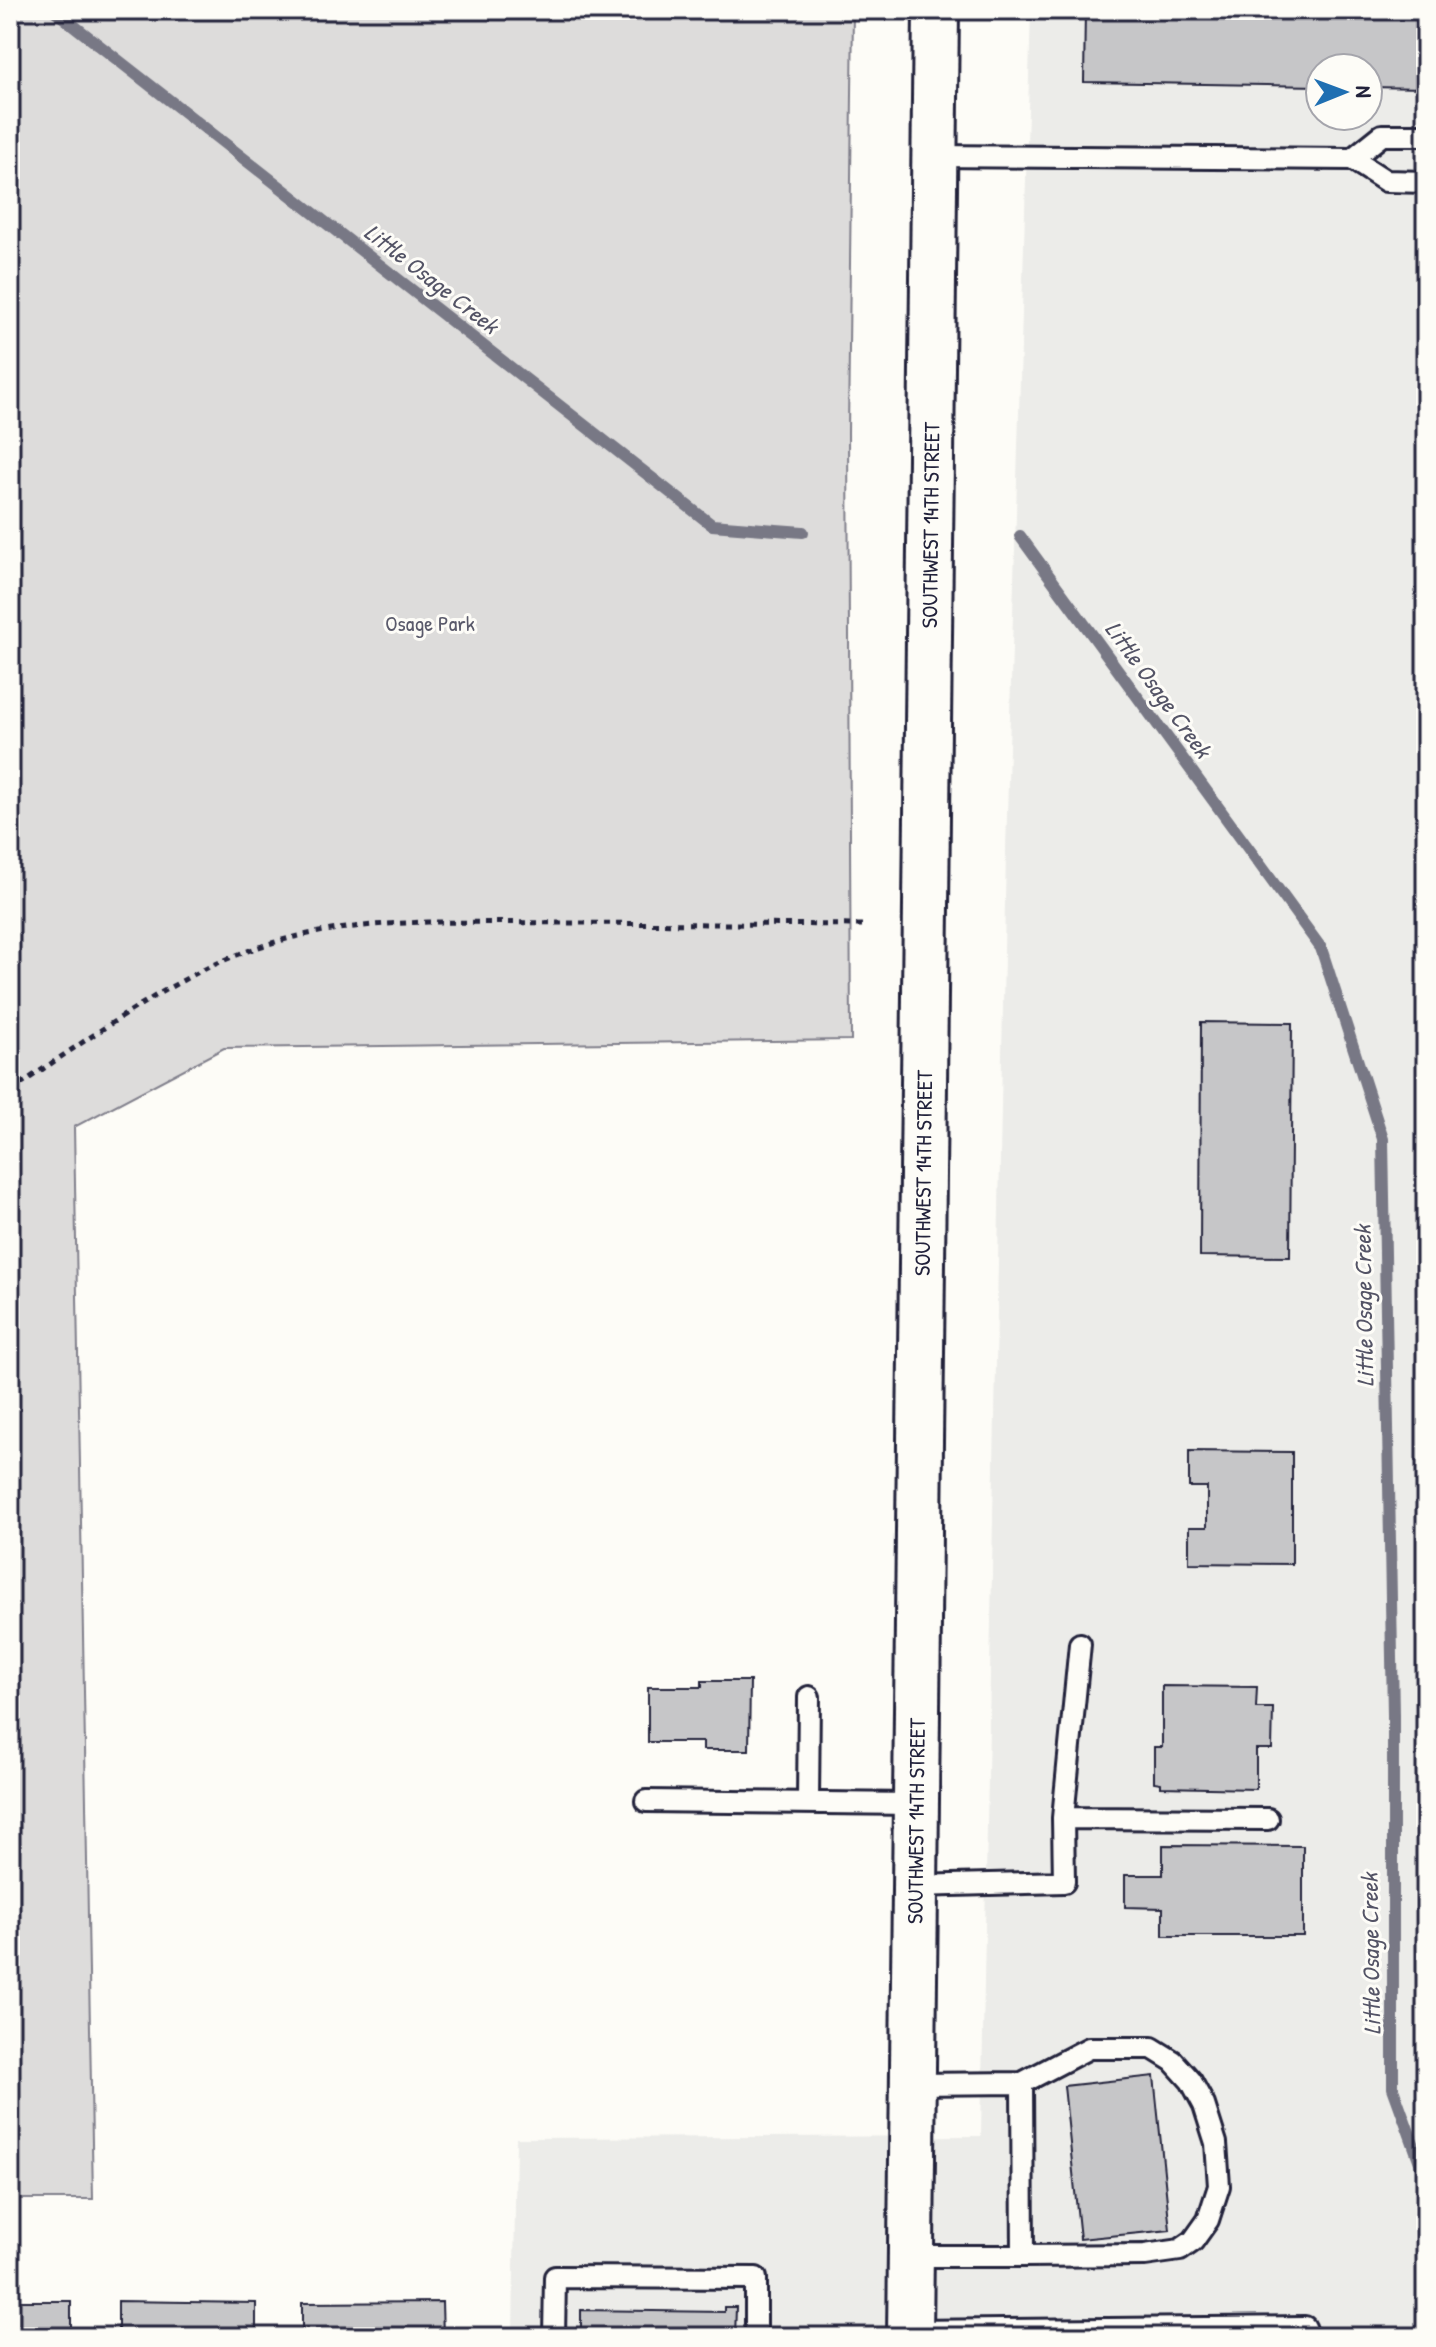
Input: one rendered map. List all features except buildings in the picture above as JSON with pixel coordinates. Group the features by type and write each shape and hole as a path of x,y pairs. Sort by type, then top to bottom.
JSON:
{"main road":[{"name":"SOUTHWEST 14TH STREET","path":"910,2334 936,10"}],"lane":[{"path":"1352,159 1382,135 1426,135"},
{"path":"934,156 1352,159 1386,181 1426,182"},
{"path":"915,1886 1064,1882 1063,1818 1080,1644"},
{"path":"808,1802 809,1697"},
{"path":"646,1801 915,1804"},
{"path":"1063,1818 1268,1819"},
{"path":"910,2256 1145,2255 1180,2250 1193,2241 1208,2220 1219,2186 1216,2143 1204,2105 1191,2081 1173,2061 1152,2048 1089,2048 1022,2083 912,2084"},
{"path":"1022,2083 1023,2256"},
{"path":"554,2337 555,2277 570,2277 756,2278 756,2337"},
{"path":"910,2334 1305,2327 1308,2337"}],"path":[{"path":"10,1091 151,999 199,972 254,948 320,931 367,924 444,922 864,925"}],"shaded area":[{"path":"1031,10 1426,10 1426,2337 513,2337 516,2138 981,2136 1006,849"}],"green space":[{"name":"Osage Park","path":"10,10 853,10 848,432 851,1040 224,1048 74,1127 93,2199 10,2199"}],"waterway":[{"name":"Little Osage Creek","path":"54,10 712,525 803,532"},
{"name":"Little Osage Creek","path":"1020,536 1321,948 1383,1139 1393,1715 1393,2088 1426,2179"}]}
